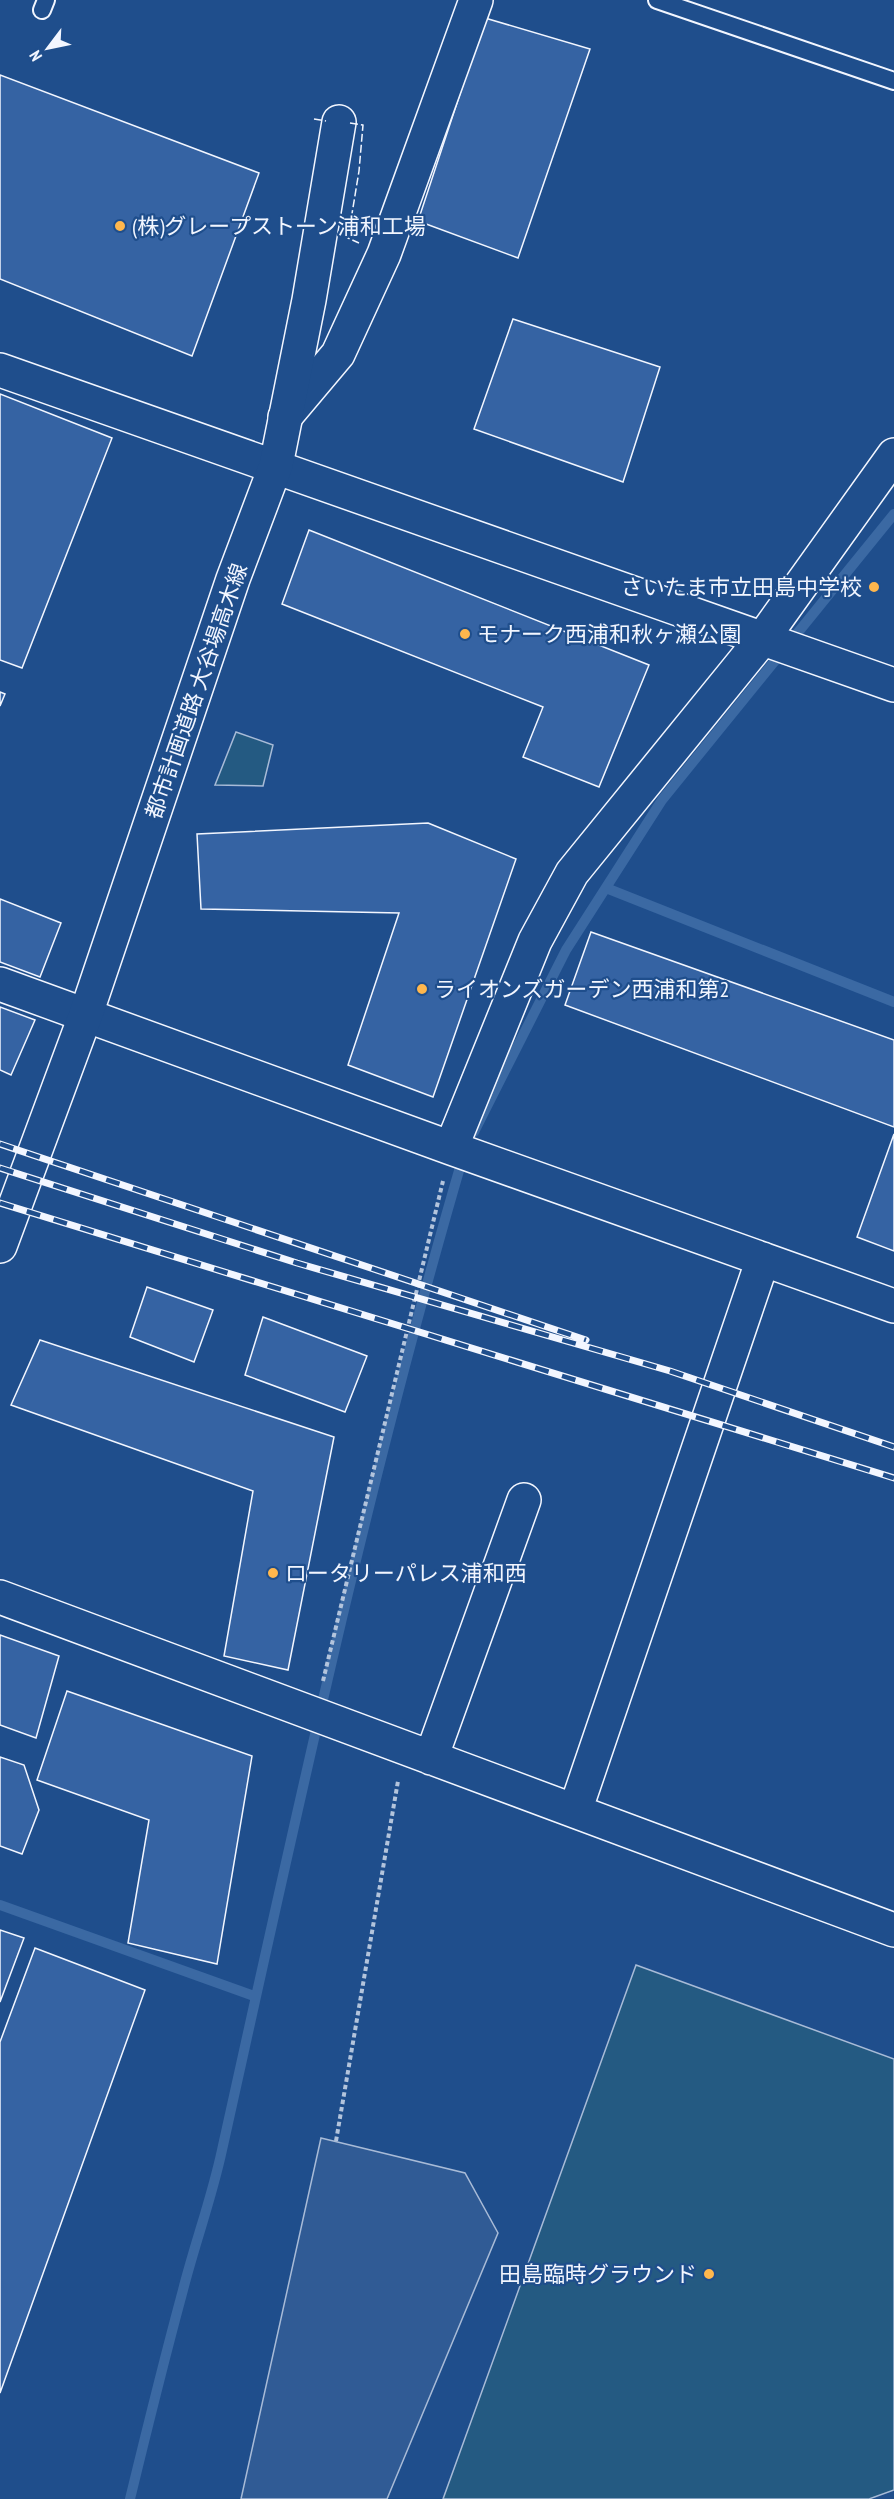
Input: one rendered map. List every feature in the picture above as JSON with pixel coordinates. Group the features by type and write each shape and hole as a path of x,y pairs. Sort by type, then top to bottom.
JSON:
{"street":[{"path":"285,417 338,354 348,334 384,254 476,0"},
{"name":"都市計画道路 大谷場高木線","path":"0,1246 86,1014 233,579 276,465 309,300 339,122"},
{"path":"0,370 276,465 894,685"},
{"path":"451,1148 535,941 572,873 765,639 894,454"},
{"path":"0,984 894,1306"},
{"path":"575,1811 763,1259"},
{"path":"417,1752 524,1500"},
{"path":"0,1597 894,1930"}],"lane":[{"path":"657,0 894,81"}],"path":[{"path":"315,1714 451,1148"},
{"path":"336,2141 417,1752"}],"shaded area":[{"path":"236,732 273,745 263,786 215,785"},
{"name":"田島臨時グラウンド","path":"636,1965 894,2059 894,2490 869,2499 443,2499"},
{"path":"321,2138 465,2173 498,2233 387,2499 241,2499"}],"building":[{"path":"485,18 590,49 518,258 418,221"},
{"name":"(株)グレープストーン浦和工場","path":"0,75 259,173 192,356 0,279"},
{"path":"513,319 660,367 623,482 474,429"},
{"path":"0,394 112,438 22,668 0,660"},
{"name":"モナーク西浦和秋ヶ瀬公園","path":"309,530 649,665 599,787 523,757 543,707 282,604"},
{"path":"0,692 5,694 0,706"},
{"name":"ライオンズガーデン西浦和第2","path":"428,823 516,859 433,1097 348,1065 399,913 201,909 197,834"},
{"path":"0,899 61,923 40,977 0,962"},
{"path":"591,932 894,1040 894,1127 565,1005"},
{"path":"0,1007 35,1020 11,1075 0,1070"},
{"path":"894,1134 894,1251 857,1237"},
{"path":"147,1287 213,1310 194,1362 130,1337"},
{"path":"263,1317 367,1356 345,1412 245,1375"},
{"name":"ロータリーパレス浦和西","path":"40,1340 334,1437 288,1670 224,1656 253,1491 11,1405"},
{"path":"0,1635 59,1656 36,1738 0,1725"},
{"path":"67,1691 252,1756 217,1964 128,1943 149,1820 37,1780"},
{"path":"0,1757 24,1765 39,1810 22,1854 0,1846"},
{"path":"0,1930 24,1938 0,2002"},
{"path":"35,1948 145,1990 0,2393 0,2042"}],"waterway":[{"path":"474,1132 566,950 662,800 894,514"},
{"path":"606,888 894,1002"},
{"path":"130,2499 176,2316 218,2168 305,1776 364,1527 395,1403 463,1157"},
{"path":"0,1905 254,1996"}],"railway":[{"path":"0,1144 586,1340"},
{"path":"0,1168 297,1263 670,1371 894,1447"},
{"path":"0,1203 894,1478"}],"fence":[{"path":"314,119 326,121"},
{"path":"350,123 363,125 359,171 348,238 359,243"}],"place":[{"name":"(株)グレープストーン浦和工場","path":"120,226"},
{"name":"さいたま市立田島中学校","path":"874,587"},
{"name":"モナーク西浦和秋ヶ瀬公園","path":"465,634"},
{"name":"ライオンズガーデン西浦和第2","path":"422,989"},
{"name":"ロータリーパレス浦和西","path":"273,1573"},
{"name":"田島臨時グラウンド","path":"709,2274"}]}
